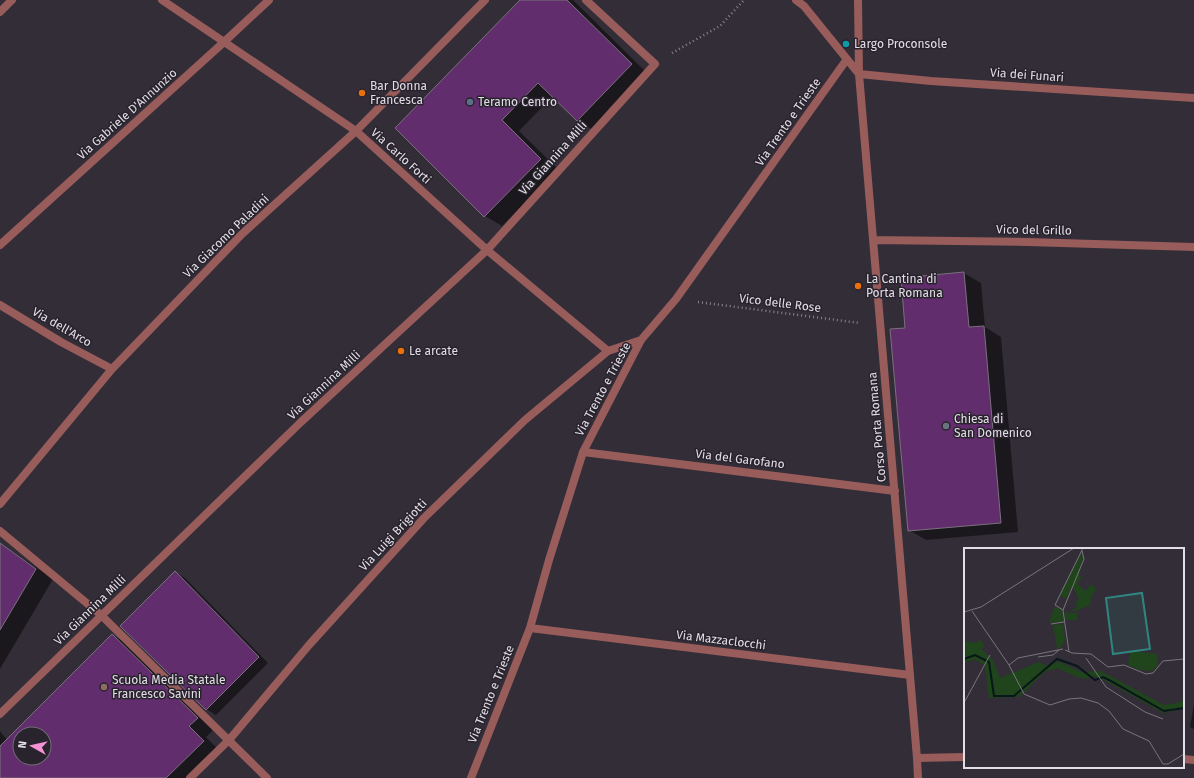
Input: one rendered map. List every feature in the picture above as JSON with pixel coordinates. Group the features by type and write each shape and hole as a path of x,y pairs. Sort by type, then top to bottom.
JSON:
{"street":[{"path":"0,12 12,0"},
{"name":"Via Carlo Forti","path":"162,0 356,131 486,250 608,351"},
{"name":"Via Gabriele D'Annunzio","path":"0,245 269,0"},
{"name":"Via Giacomo Paladini","path":"0,504 112,368 242,234 356,131 485,0"},
{"path":"586,0 655,64"},
{"path":"796,0 804,6 859,74"},
{"path":"858,0 859,74"},
{"name":"Via Trento e Trieste","path":"470,778 530,628 549,560 583,452 641,340 676,299 847,59"},
{"name":"Via Giannina Milli","path":"0,714 302,422 486,250 655,64"},
{"name":"Via dei Funari","path":"859,74 931,81 1194,98"},
{"name":"Corso Porta Romana","path":"859,74 918,778"},
{"name":"Vico del Grillo","path":"873,240 1028,242 1194,247"},
{"name":"Via dell'Arco","path":"0,305 61,342 112,368"},
{"name":"Via Luigi Brigiotti","path":"190,778 229,740 309,645 424,518 525,420 608,351 641,340"},
{"name":"Via del Garofano","path":"583,452 895,491"},
{"path":"0,531 101,615 267,778"},
{"name":"Via Mazzaclocchi","path":"530,628 910,675"},
{"path":"917,758 964,757"},
{"path":"1184,759 1194,760"}],"path":[{"path":"655,64 720,26 744,0"},
{"name":"Vico delle Rose","path":"676,299 881,326"}],"building":[{"name":"Teramo Centro","path":"520,0 567,0 632,64 577,121 538,83 502,120 541,159 484,217 395,128"},
{"name":"Chiesa di San Domenico","path":"964,272 969,327 984,326 1001,523 908,531 890,329 905,328 901,278"},
{"path":"0,543 36,569 0,630"},
{"path":"175,571 259,657 206,710 120,626"},
{"name":"Scuola Media Statale Francesco Savini","path":"112,634 198,718 189,726 204,741 166,778 0,778 0,746 12,734 12,766 52,766 52,726 20,726"}],"place":[{"name":"Largo Proconsole","path":"846,44"},
{"name":"Bar Donna Francesca","path":"362,93"},
{"name":"Teramo Centro","path":"470,102"},
{"name":"La Cantina di Porta Romana","path":"858,286"},
{"name":"Le arcate","path":"401,351"},
{"name":"Chiesa di San Domenico","path":"946,426"},
{"name":"Scuola Media Statale Francesco Savini","path":"104,687"}]}
